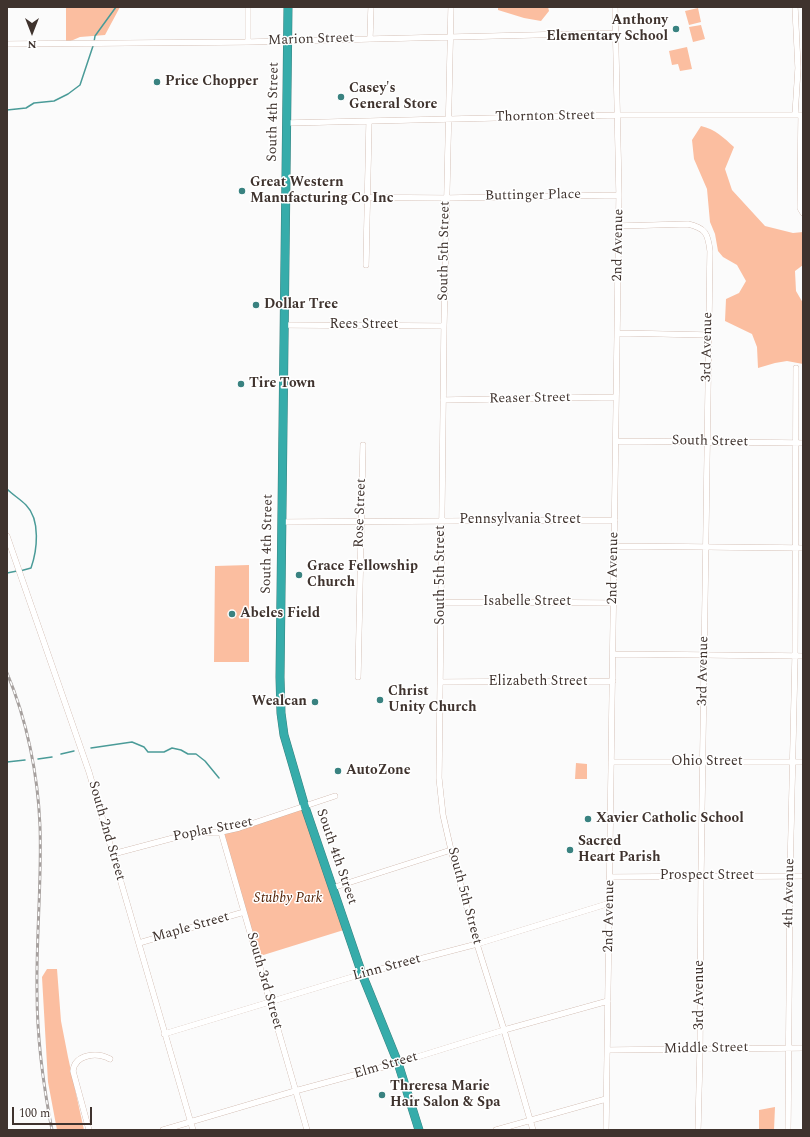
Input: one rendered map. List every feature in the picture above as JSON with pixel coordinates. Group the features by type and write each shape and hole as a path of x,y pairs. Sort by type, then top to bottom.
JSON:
{"highway":[{"name":"South 4th Street","path":"288,7 280,677 281,714 289,755 332,888 362,974 398,1064 419,1130"}],"street":[{"path":"248,7 248,42"},
{"path":"370,38 371,7"},
{"name":"South 5th Street","path":"451,7 450,119 444,326 439,778 443,815 477,944 533,1130"},
{"name":"2nd Avenue","path":"606,1130 619,226 615,7"},
{"path":"795,7 800,30 798,68 802,188 800,208 803,213"},
{"name":"Marion Street","path":"7,44 248,42 615,33"},
{"name":"Thornton Street","path":"286,123 618,115 800,115"},
{"path":"366,265 369,122"},
{"name":"Buttinger Place","path":"286,197 447,198 619,195"},
{"name":"3rd Avenue","path":"619,226 688,224 699,227 705,232 709,243 698,1130"},
{"name":"Rees Street","path":"284,325 444,326"},
{"path":"618,333 708,335"},
{"name":"4th Avenue","path":"788,1130 790,876 795,656 796,368"},
{"name":"Reaser Street","path":"443,400 616,397"},
{"name":"South Street","path":"616,441 803,443"},
{"name":"Rose Street","path":"358,677 360,521 363,445"},
{"name":"Pennsylvania Street","path":"282,522 615,520"},
{"name":"South 2nd Street","path":"7,536 89,772 193,1130"},
{"path":"615,546 803,548"},
{"name":"Isabelle Street","path":"441,602 614,603"},
{"path":"613,654 803,656"},
{"name":"Elizabeth Street","path":"440,682 613,682"},
{"name":"Ohio Street","path":"611,762 803,762"},
{"name":"Poplar Street","path":"114,854 192,833 221,832 239,828 335,796"},
{"name":"South 3rd Street","path":"221,832 307,1130"},
{"path":"332,888 452,850"},
{"name":"Prospect Street","path":"610,877 803,876"},
{"name":"Linn Street","path":"164,1034 362,974 477,944 610,903"},
{"name":"Maple Street","path":"139,943 244,912"},
{"name":"Elm Street","path":"163,1130 295,1091 398,1064 504,1030 608,1001"},
{"name":"Middle Street","path":"608,1050 803,1048"},
{"path":"89,1130 73,1071 74,1065 78,1060 86,1056 102,1055 110,1058"},
{"path":"496,1130 606,1099"}],"green space":[{"path":"66,7 120,7 105,35 80,37 66,43"},
{"path":"498,7 548,7 549,11 541,21 524,18 498,10"},
{"path":"698,8 701,22 689,25 685,11"},
{"path":"701,25 705,39 693,42 689,27"},
{"path":"687,47 692,69 680,71 678,64 672,65 669,51"},
{"path":"701,126 706,127 723,137 734,147 725,169 732,190 765,226 793,233 803,232 803,265 795,271 796,291 803,303 803,364 787,361 758,368 757,347 752,334 725,321 726,299 739,293 746,281 737,265 723,257 718,251 715,234 710,222 707,189 694,159 692,140"},
{"name":"Abeles Field","path":"249,565 249,662 214,662 215,566"},
{"path":"576,763 587,764 587,779 575,779"},
{"name":"Stubby Park","path":"305,807 347,929 257,957 221,832"},
{"path":"47,969 57,969 61,1021 84,1130 57,1130 48,1082 42,977"},
{"path":"775,1107 774,1130 759,1130 759,1110"}],"waterway":[{"path":"94,42 95,36 116,7"},
{"path":"7,110 26,108 34,103 54,101 68,94 80,85 93,46"},
{"path":"7,489 31,511 36,527 36,545 31,568 20,571"},
{"path":"7,573 17,571"},
{"path":"91,748 132,742 144,747 148,752 164,752 172,748 181,750 188,754 196,754 205,761 219,778"},
{"path":"61,754 74,751"},
{"path":"38,759 52,757"},
{"path":"7,762 25,760"}],"railway":[{"path":"7,673 26,729 34,768 39,807 40,888 37,1010 41,1061 52,1130"}],"place":[{"name":"Anthony Elementary School","path":"676,29"},
{"name":"Price Chopper","path":"157,82"},
{"name":"Casey's General Store","path":"341,97"},
{"name":"Great Western Manufacturing Co Inc","path":"242,191"},
{"name":"Dollar Tree","path":"256,305"},
{"name":"Tire Town","path":"241,384"},
{"name":"Grace Fellowship Church","path":"299,575"},
{"name":"Abeles Field","path":"232,614"},
{"name":"Christ Unity Church","path":"380,700"},
{"name":"Wealcan","path":"315,702"},
{"name":"AutoZone","path":"338,771"},
{"name":"Xavier Catholic School","path":"588,819"},
{"name":"Sacred Heart Parish","path":"570,850"},
{"name":"Threresa Marie Hair Salon & Spa","path":"382,1095"}]}
